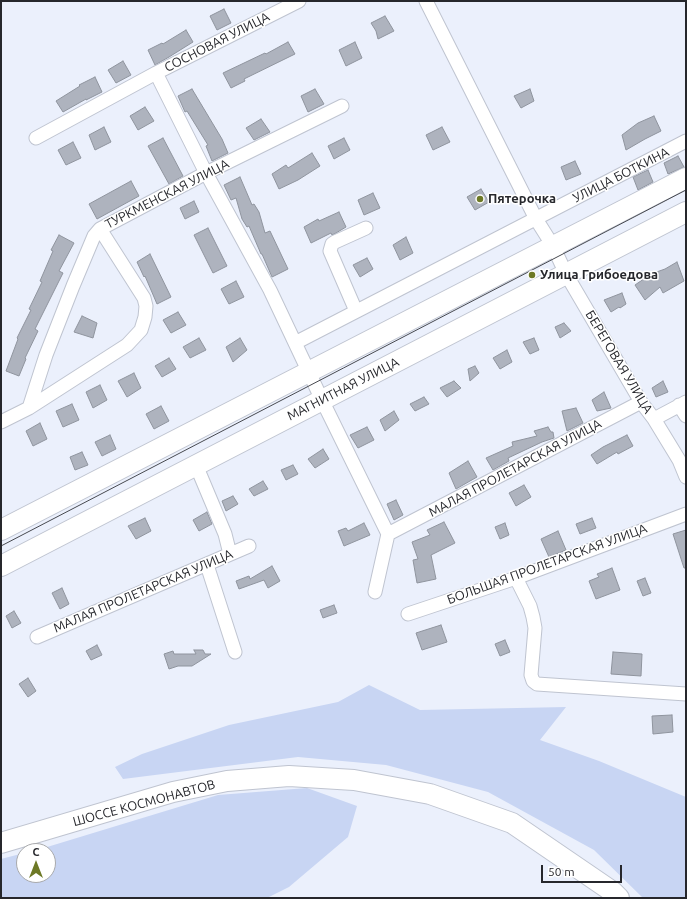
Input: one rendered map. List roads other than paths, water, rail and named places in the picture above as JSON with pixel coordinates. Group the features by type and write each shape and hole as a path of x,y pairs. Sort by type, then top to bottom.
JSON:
{"main road":[{"path":"1,530 686,178"},
{"name":"МАГНИТНАЯ УЛИЦА","path":"1,566 686,212"},
{"name":"ШОССЕ КОСМОНАВТОВ","path":"1,843 173,792 227,781 289,776 354,780 430,794 512,823 613,892 619,898"}],"street":[{"name":"СОСНОВАЯ УЛИЦА","path":"36,138 156,73 299,1"},
{"name":"БЕРЕГОВАЯ УЛИЦА","path":"426,1 536,219 553,246 566,274 641,402 654,419 679,460 686,476"},
{"path":"156,73 206,173 270,290 388,534 375,592"},
{"name":"ТУРКМЕНСКАЯ УЛИЦА","path":"29,408 46,355 73,286 94,236 100,229 206,173 342,106"},
{"name":"УЛИЦА БОТКИНА","path":"295,343 686,141"},
{"path":"356,311 330,251 332,244 335,242 366,228"},
{"path":"1,422 29,408 127,345 141,330 145,317 146,306 144,298 100,229"},
{"name":"МАЛАЯ ПРОЛЕТАРСКАЯ УЛИЦА","path":"388,534 641,402"},
{"path":"654,419 684,408"},
{"path":"196,465 225,534 230,554"},
{"name":"БОЛЬШАЯ ПРОЛЕТАРСКАЯ УЛИЦА","path":"408,614 516,578 686,514"},
{"name":"МАЛАЯ ПРОЛЕТАРСКАЯ УЛИЦА","path":"37,637 248,546"},
{"path":"207,564 236,652"},
{"path":"516,578 530,606 533,617 534,628 531,675 533,681 537,684 686,694"}],"tram line":[{"path":"1,546 686,190"}],"place":[{"name":"Пятерочка","path":"480,199"},
{"name":"Улица Грибоедова","path":"532,275"}]}
